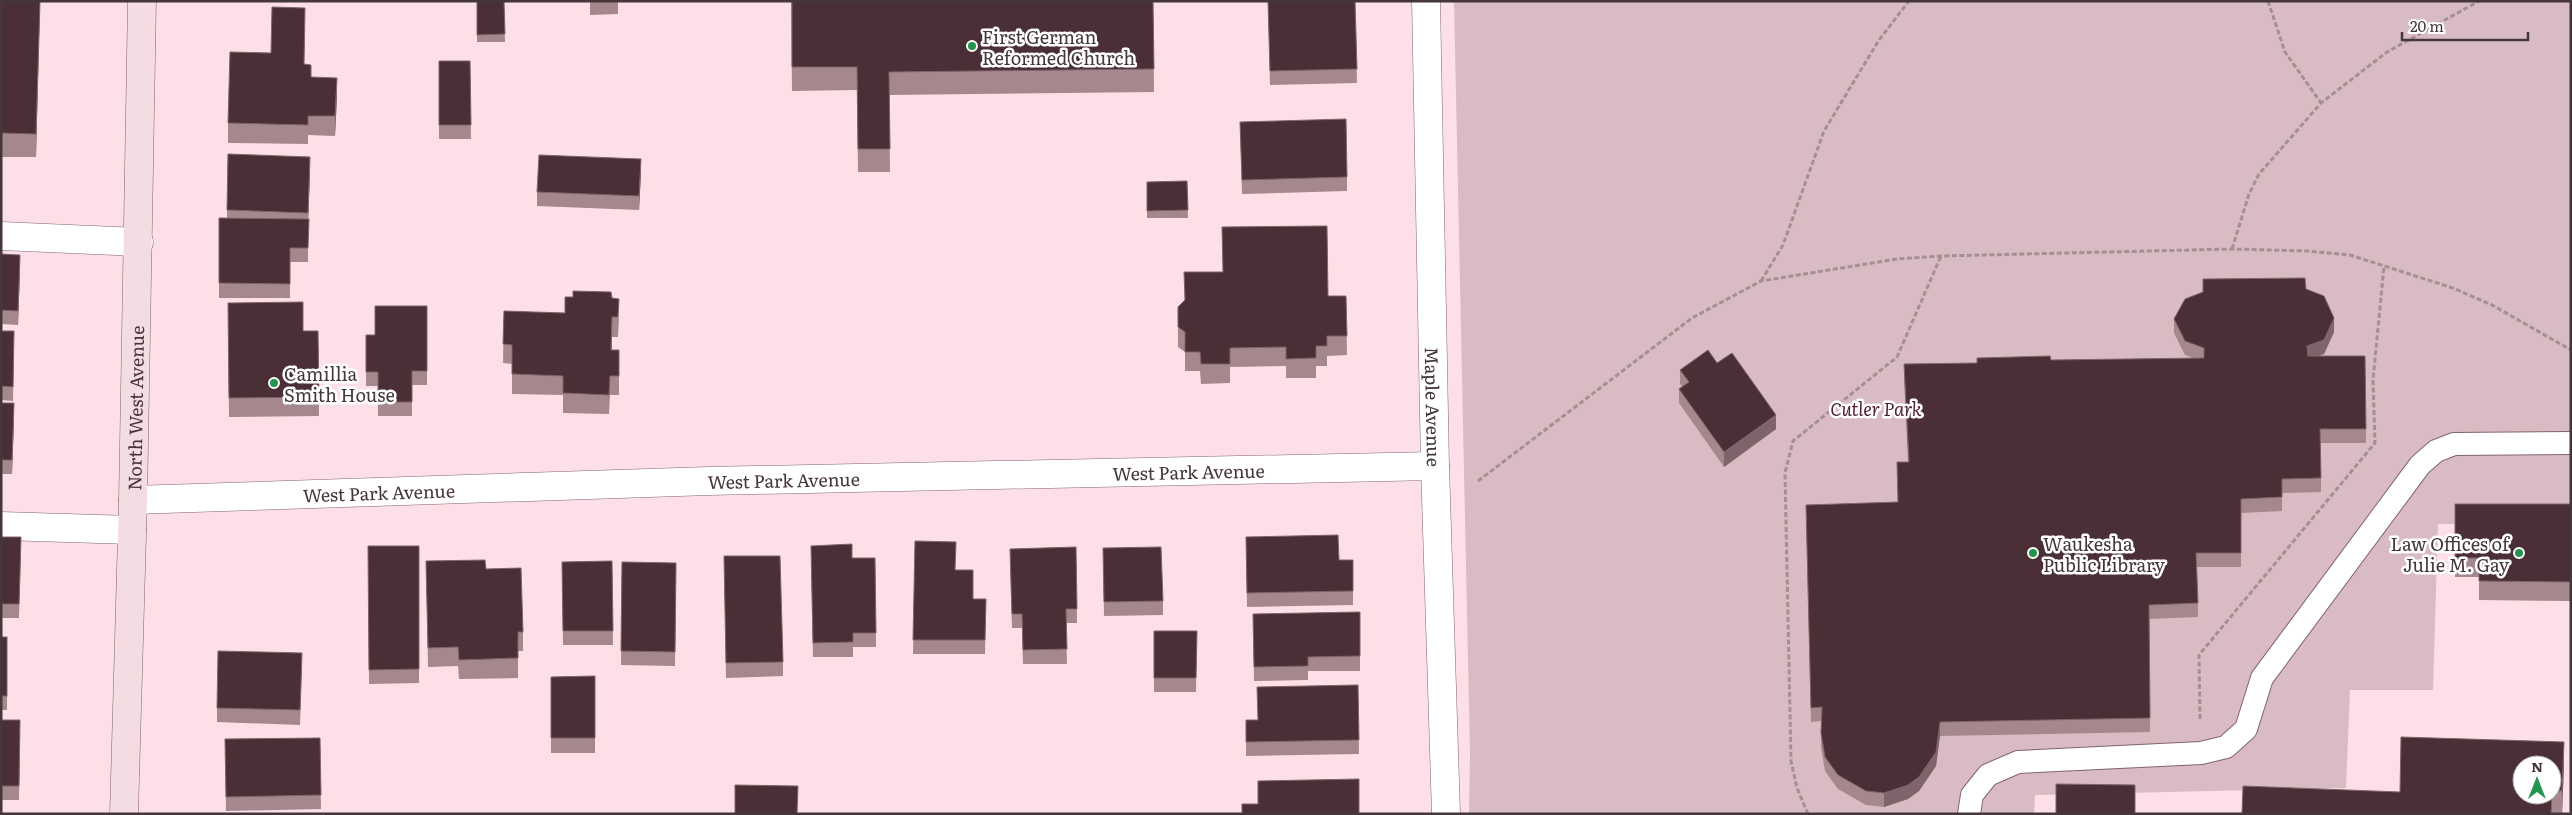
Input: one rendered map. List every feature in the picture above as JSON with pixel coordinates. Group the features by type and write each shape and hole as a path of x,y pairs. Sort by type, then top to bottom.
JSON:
{"street":[{"name":"North West Avenue","path":"124,814 139,242 142,1"},
{"name":"Maple Avenue","path":"1426,1 1435,466 1446,814"},
{"path":"1,236 139,242"},
{"name":"West Park Avenue","path":"133,500 709,481 1435,466"},
{"path":"1,526 132,530"}],"lane":[{"path":"1969,814 1972,795 1988,775 2018,762 2201,753 2226,747 2246,729 2262,678 2420,465 2436,451 2454,444 2571,443"}],"path":[{"path":"1761,282 1783,245 1824,131 1880,40 1909,1"},
{"path":"2268,1 2285,52 2321,103"},
{"path":"2232,249 2249,194 2259,174 2321,103 2387,52 2479,1"},
{"path":"1478,480 1692,318 1761,282 1898,259 1941,256 2232,249 2307,251 2350,255 2453,288 2492,305 2571,350"},
{"path":"1808,814 1797,788 1792,761 1785,473 1792,441 1898,357 1941,256"},
{"path":"2201,753 2200,655 2375,443 2373,380 2384,266"}],"green space":[{"name":"Cutler Park","path":"1454,1 2571,1 2571,523 2438,524 2433,690 2350,690 2346,788 2035,795 2034,814 1469,814 1470,753"}],"building":[{"path":"1,1 40,1 36,134 1,133"},
{"path":"477,1 504,1 505,34 477,35"},
{"name":"First German Reformed Church","path":"792,1 1153,1 1154,69 889,72 890,149 858,149 857,67 792,67"},
{"path":"1268,1 1355,1 1357,69 1270,71"},
{"path":"272,7 305,8 304,64 311,65 311,77 337,78 335,116 308,116 308,125 228,123 230,52 271,53"},
{"path":"439,61 470,61 471,125 439,125"},
{"path":"1346,119 1347,177 1242,180 1240,122"},
{"path":"228,154 310,157 308,213 227,210"},
{"path":"539,155 641,159 639,196 537,192"},
{"path":"1187,181 1188,210 1147,211 1147,182"},
{"path":"219,218 309,219 308,248 290,248 290,284 219,283"},
{"path":"1327,226 1328,296 1346,296 1347,336 1327,336 1327,346 1316,346 1316,358 1286,359 1286,347 1230,348 1230,364 1201,364 1200,352 1185,352 1185,332 1178,327 1178,307 1185,300 1184,272 1223,272 1222,227"},
{"path":"1,254 20,255 18,311 1,310"},
{"path":"2305,278 2306,289 2324,296 2334,318 2324,340 2307,346 2308,356 2365,356 2366,429 2320,429 2321,478 2282,479 2282,497 2241,499 2241,553 2196,553 2198,603 2149,605 2150,718 1940,722 1936,752 1919,777 1908,785 1884,793 1866,791 1838,775 1825,757 1821,733 1822,707 1811,708 1806,505 1898,502 1897,462 1909,462 1904,364 1977,363 1977,358 2050,356 2051,360 2204,358 2204,348 2185,341 2174,319 2185,299 2203,292 2203,279"},
{"path":"573,291 611,292 612,298 619,299 618,317 612,317 611,350 619,350 619,376 610,376 609,395 563,393 563,376 512,374 512,345 503,344 504,311 565,313 565,297 573,297"},
{"name":"Camillia Smith House","path":"303,302 303,331 318,331 319,397 229,398 228,303"},
{"path":"375,306 427,306 427,371 412,371 412,402 378,402 378,372 366,372 366,335 375,335"},
{"path":"1,331 14,331 13,387 1,386"},
{"path":"1708,350 1717,363 1732,353 1776,415 1724,452 1679,389 1689,382 1680,370"},
{"path":"1,403 14,403 12,460 1,460"},
{"path":"2455,504 2571,504 2571,582 2479,581 2479,558 2455,558"},
{"path":"1338,535 1339,560 1353,560 1353,591 1247,593 1246,537"},
{"path":"1,537 21,537 19,604 1,604"},
{"path":"915,541 956,542 955,570 973,570 973,599 986,599 985,640 913,640"},
{"path":"852,544 852,558 875,558 876,633 853,633 853,642 813,643 811,546"},
{"path":"368,546 419,546 419,669 369,670"},
{"path":"1076,547 1077,609 1066,609 1067,649 1023,650 1022,614 1012,614 1010,549"},
{"path":"1161,547 1163,601 1104,602 1103,548"},
{"path":"724,556 780,556 783,662 726,663"},
{"path":"485,560 486,569 521,568 523,632 518,632 518,658 459,660 458,647 428,648 426,561"},
{"path":"612,561 613,631 563,631 562,562"},
{"path":"622,562 676,563 675,652 621,651"},
{"path":"1360,612 1360,656 1308,657 1308,666 1254,667 1253,614"},
{"path":"1154,631 1197,631 1196,678 1154,678"},
{"path":"1,637 7,637 7,696 1,696"},
{"path":"218,651 302,653 300,710 217,708"},
{"path":"595,676 595,738 551,738 551,677"},
{"path":"1358,685 1359,740 1246,742 1246,720 1258,720 1257,687"},
{"path":"1,720 20,720 19,786 1,786"},
{"path":"2401,737 2564,742 2562,791 2562,755 2512,755 2512,805 2551,805 2551,814 2242,814 2243,786 2400,792"},
{"path":"320,738 321,795 226,797 225,739"},
{"path":"1359,779 1359,814 1242,814 1242,804 1258,804 1258,781"},
{"path":"2056,784 2135,785 2135,814 2056,814"},
{"path":"735,785 798,786 797,814 735,814"}],"place":[{"name":"First German Reformed Church","path":"972,46"},
{"name":"Camillia Smith House","path":"274,383"},
{"name":"Waukesha Public Library","path":"2033,553"},
{"name":"Law Offices of Julie M. Gay","path":"2519,553"}]}
